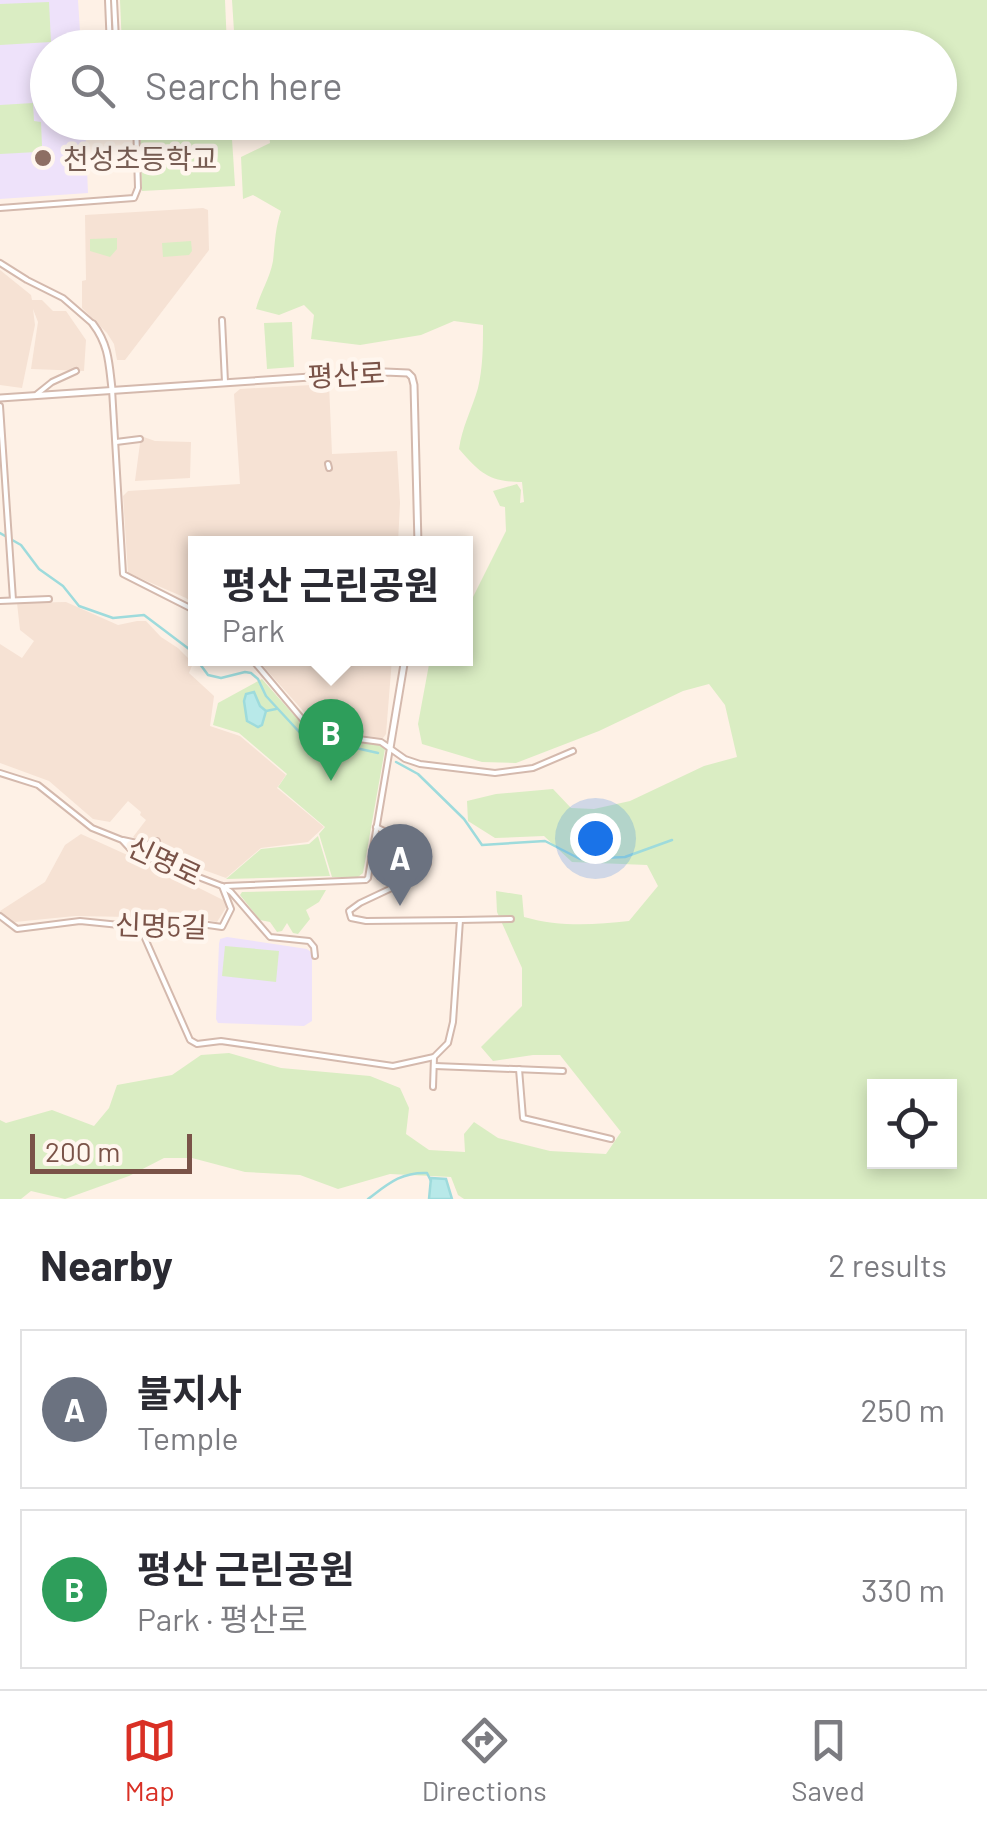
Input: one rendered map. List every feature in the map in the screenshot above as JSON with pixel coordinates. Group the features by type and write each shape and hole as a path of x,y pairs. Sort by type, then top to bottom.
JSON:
{"street":[{"path":"111,0 112,30"},
{"path":"0,208 134,198 138,188 136,140"},
{"path":"0,263 63,298 94,324 102,336 112,389 123,574 188,607"},
{"path":"222,320 225,382"},
{"path":"36,396 52,382 76,371"},
{"name":"평산로","path":"0,402 112,389 408,373 414,385 418,536"},
{"path":"0,402 13,600"},
{"path":"116,442 140,439"},
{"path":"0,601 48,599"},
{"path":"257,666 314,733 382,742 420,764 495,773 533,768 573,751"},
{"path":"222,886 368,878 403,666"},
{"name":"신명로","path":"0,772 38,784 92,828 122,840 132,852 222,886 272,937 308,942 314,947 314,956"},
{"path":"376,827 428,852 428,864 421,874 360,903 349,911 351,918 511,919"},
{"path":"122,840 146,845 157,841"},
{"path":"126,855 128,847"},
{"name":"신명5길","path":"0,916 17,928 80,920 169,930 187,922 222,927 231,910 222,886"},
{"path":"140,927 190,1040 197,1044 222,1041 393,1066 434,1057 448,1043 454,1022 460,920"},
{"path":"272,937 276,945"},
{"path":"433,1087 434,1057"},
{"path":"435,1066 563,1072"},
{"path":"518,1070 524,1118 610,1138"}],"shaded area":[{"path":"0,0 78,0 80,30 30,30 30,140 86,140 88,193 0,199"},
{"path":"208,210 209,250 125,360 117,360 107,333 82,308 82,281 86,280 85,215"},
{"path":"0,270 32,300 42,300 53,311 66,311 86,340 84,371 31,369 38,322 33,309 35,325 22,388 0,385"},
{"path":"329,384 332,454 397,451 398,536 188,536 188,599 128,573 123,496 128,491 240,484 234,394 240,389"},
{"path":"141,436 155,441 191,442 190,478 135,481"},
{"path":"66,602 118,625 146,621 188,658 188,666 192,666 189,673 214,696 210,726 240,736 286,775 277,788 324,827 308,842 261,848 226,878 157,853 133,837 146,820 128,801 110,822 93,819 49,781 0,763 0,644 22,658 34,641 20,630 17,603"},
{"path":"263,666 391,666 383,738 320,730"},
{"path":"81,834 229,903 217,922 188,916 171,923 75,916 15,922 0,911 45,882 65,845"},
{"path":"220,939 307,949 312,953 312,1021 304,1026 218,1023 219,944"}],"green space":[{"path":"120,0 225,0 226,30 121,30"},
{"path":"232,0 987,0 987,1199 464,1199 458,1195 451,1177 390,1174 338,1189 300,1175 245,1172 192,1158 164,1158 129,1176 65,1199 31,1191 21,1199 0,1199 0,1120 6,1123 52,1110 94,1126 109,1108 117,1085 172,1075 201,1055 229,1053 281,1068 370,1076 400,1088 409,1108 406,1134 429,1150 465,1152 464,1134 474,1122 498,1138 550,1151 606,1154 621,1132 560,1055 493,1061 481,1047 522,1006 522,968 497,912 496,891 522,895 524,917 590,924 629,921 658,886 647,865 572,862 544,836 495,838 468,821 467,801 553,789 571,808 594,809 630,801 704,766 737,757 725,705 709,684 683,691 599,731 516,763 482,762 422,744 418,724 429,666 473,666 473,597 506,531 505,507 500,506 493,491 517,484 521,490 520,503 524,502 522,482 486,474 459,449 480,380 483,325 454,321 421,335 360,345 311,339 314,315 304,305 279,315 256,309 272,267 281,211 253,195 243,199 241,157 270,140 957,140 957,30 234,30"},
{"path":"49,2 50,30 30,30 30,43 0,45 0,4"},
{"path":"30,103 30,140 42,140 37,152 0,154 0,105"},
{"path":"140,140 232,140 235,186 142,191"},
{"path":"117,238 117,249 110,257 90,251 90,239"},
{"path":"191,241 189,255 163,257 162,243"},
{"path":"292,322 294,367 267,369 264,323"},
{"path":"262,679 314,738 381,745 385,749 363,873 358,877 332,877 319,834 325,827 278,787 287,774 239,733 213,725 218,703"},
{"path":"318,836 330,876 226,879 261,849 309,844"},
{"path":"326,890 319,902 306,910 310,919 298,934 287,923 277,932 270,922 260,920 240,895 242,892"},
{"path":"225,946 279,951 276,982 222,976"}],"water":[{"path":"254,692 266,711 258,727 247,721 244,701 246,694"},
{"path":"431,1178 446,1179 452,1199 429,1199"}],"waterway":[{"path":"0,533 21,545 39,569 63,586 79,606 113,618 144,615 188,648"},
{"path":"201,666 208,675 221,678 251,673 266,696 303,736 378,753"},
{"path":"266,711 276,709"},
{"path":"396,762 418,774 464,819 482,845 545,841 580,859 625,857 672,840"},
{"path":"368,1199 395,1180 410,1175 427,1173 431,1181"}],"place":[{"name":"천성초등학교","path":"43,158"},
{"name":"평산 근린공원","path":"331,781"},
{"name":"불지사","path":"400,906"}]}
